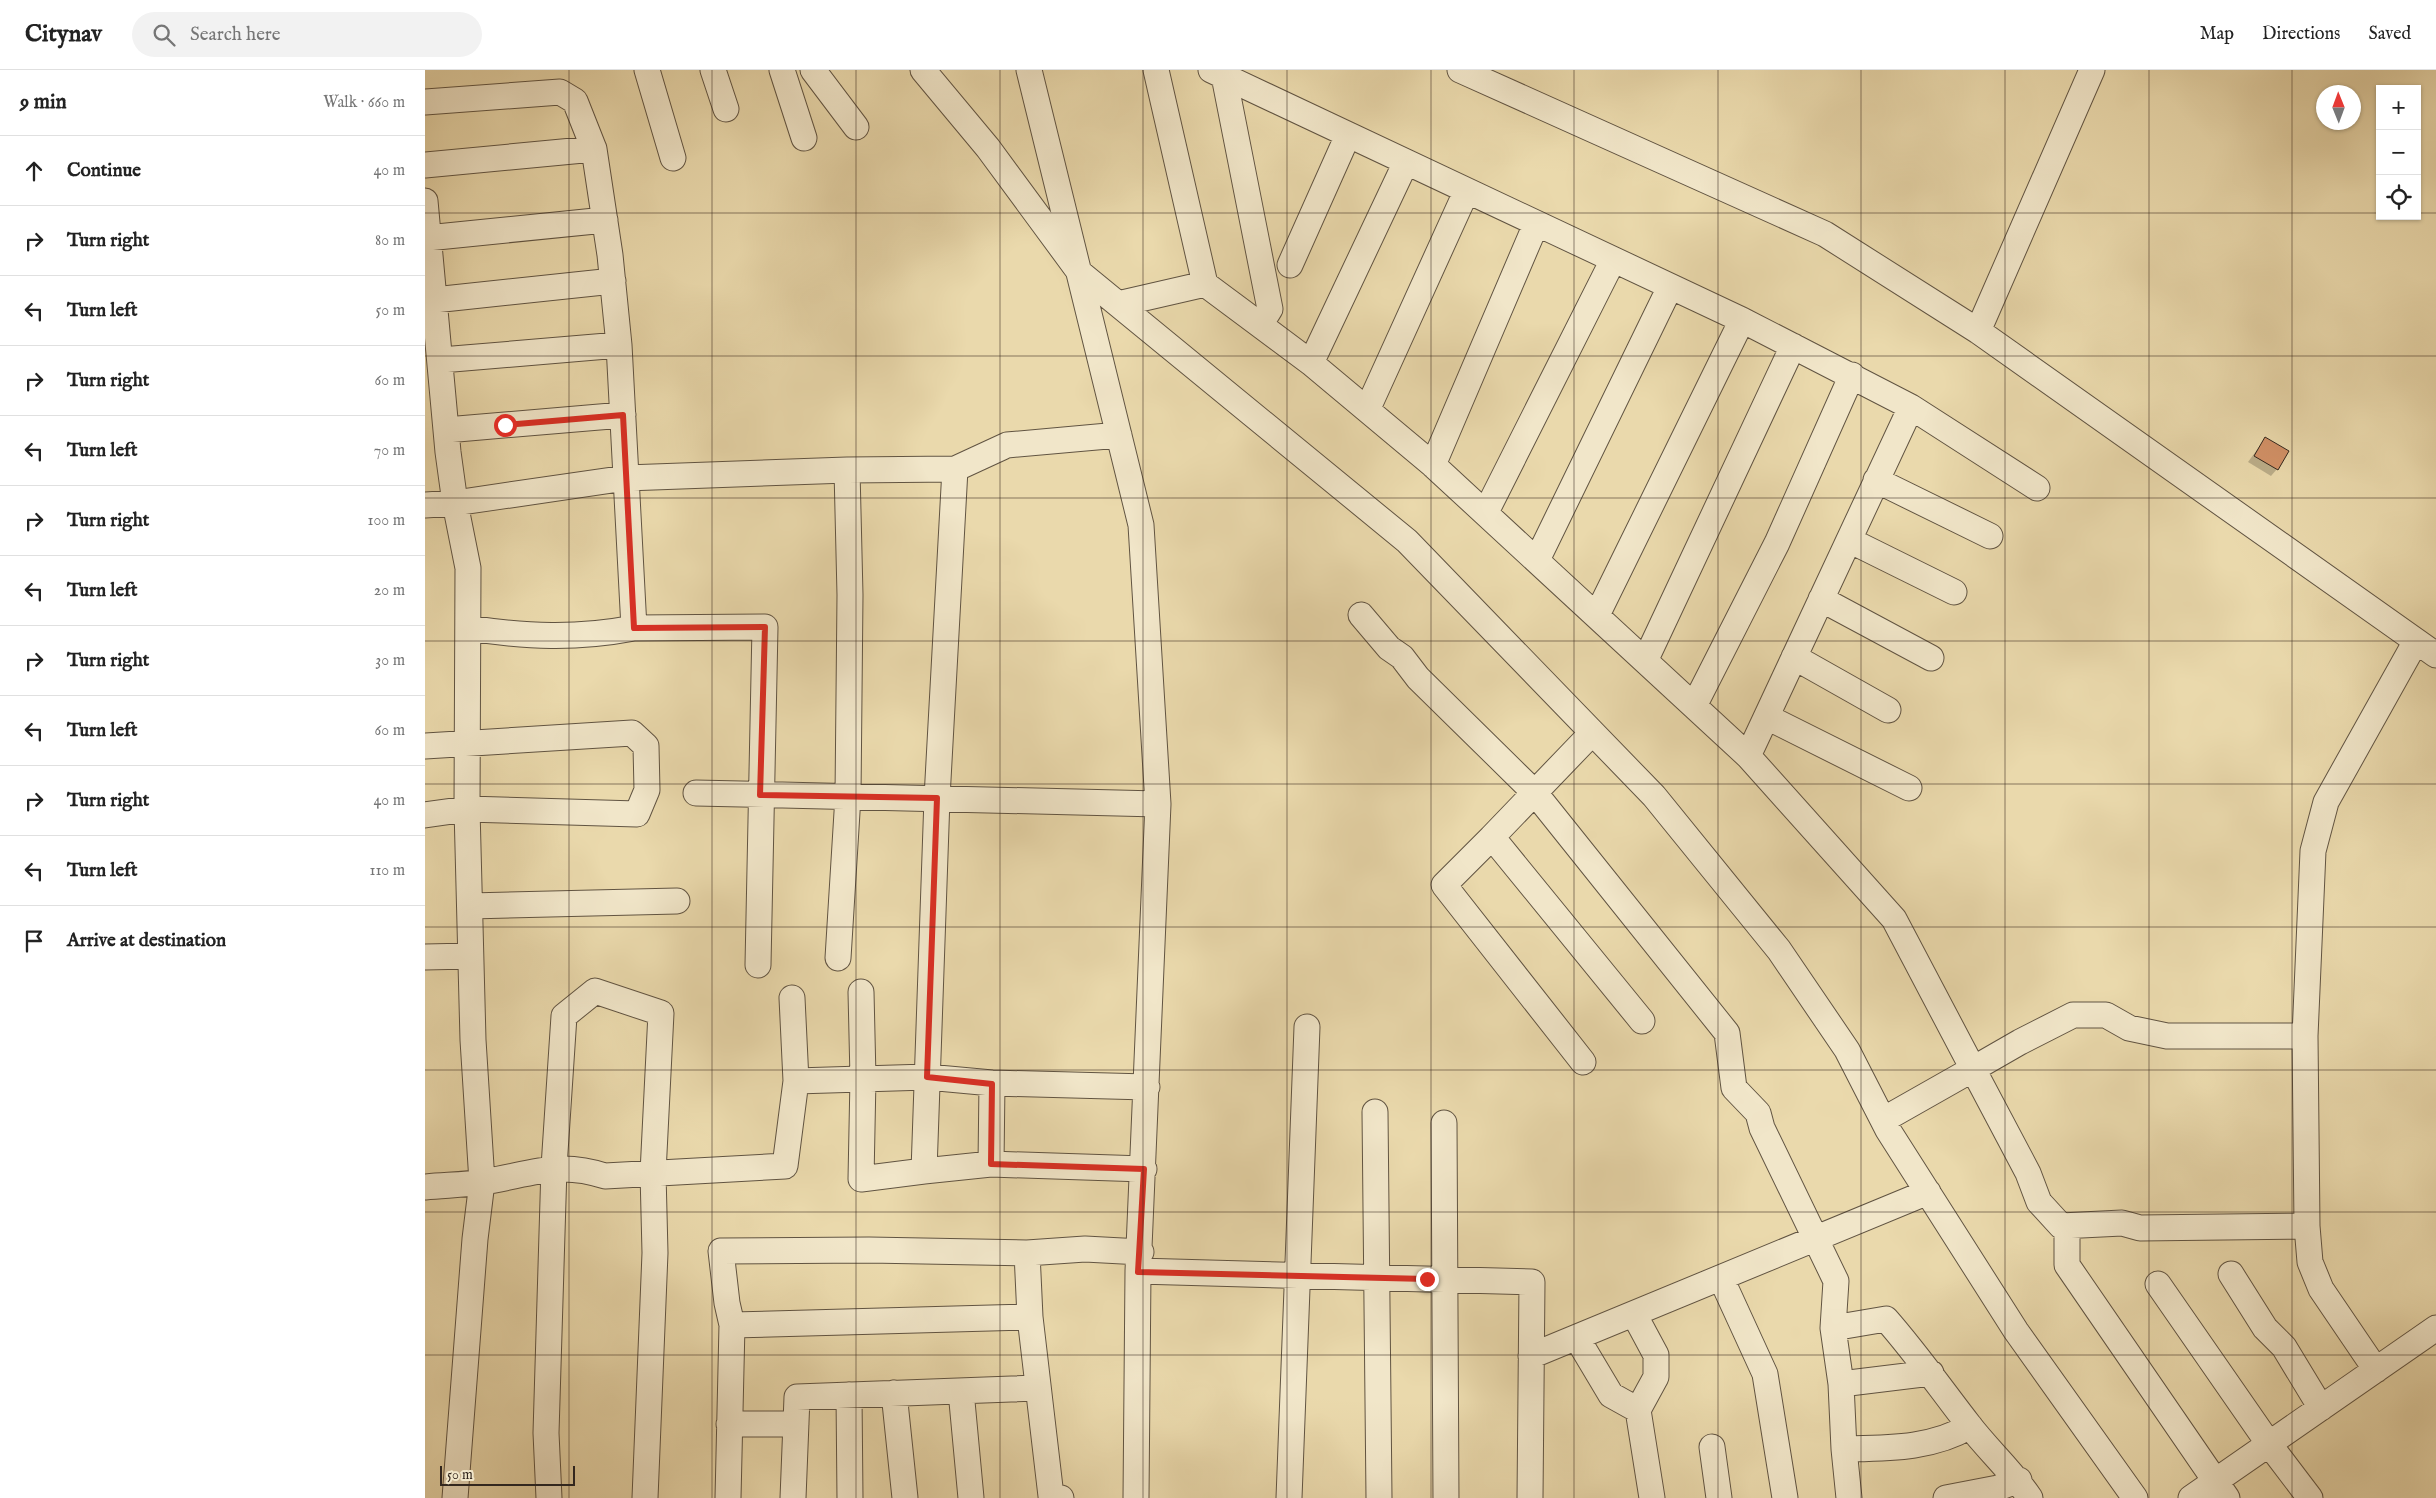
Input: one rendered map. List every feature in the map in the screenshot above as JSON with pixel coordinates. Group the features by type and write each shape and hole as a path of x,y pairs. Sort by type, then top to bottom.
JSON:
{"street":[{"path":"647,70 673,158"},
{"path":"713,70 726,109"},
{"path":"782,70 804,138"},
{"path":"813,70 856,127"},
{"path":"923,70 987,148 1080,273 1407,541 1654,796 1779,950 1847,1050 1883,1120 2016,1331 2135,1498"},
{"path":"1029,70 1141,525 1158,804 1140,1262 1136,1498"},
{"path":"1156,70 1205,284 1368,408 1486,512 1748,756 1894,919 2028,1173 2039,1202 2061,1226 2122,1223 2140,1228 2307,1226"},
{"path":"1460,70 1825,234 1978,331 2436,655"},
{"path":"1978,331 2092,70"},
{"path":"1218,73 1270,309 1260,325"},
{"path":"1218,73 1742,320 1851,375 1911,407 2037,488"},
{"path":"425,102 560,92 575,100 594,149 613,281 619,345 634,628"},
{"path":"1290,265 1348,135"},
{"path":"425,165 594,149"},
{"path":"1311,363 1406,162"},
{"path":"1368,408 1467,192"},
{"path":"425,201 427,238 441,360 445,430 455,503 468,568 467,809 470,956 482,1182 475,1239 455,1498"},
{"path":"427,238 605,220"},
{"path":"1433,465 1536,224"},
{"path":"1486,512 1613,260"},
{"path":"434,300 613,281"},
{"path":"1118,304 1205,284"},
{"path":"1537,560 1670,287"},
{"path":"1597,615 1742,320"},
{"path":"441,360 619,345"},
{"path":"1646,659 1793,346"},
{"path":"1694,706 1777,543 1851,375"},
{"path":"1748,756 1911,407"},
{"path":"445,430 623,415"},
{"path":"425,505 455,503 626,478 847,470 955,469 1007,445 1119,435"},
{"path":"924,1171 937,798 955,469"},
{"path":"838,958 848,796 850,595 847,470"},
{"path":"1876,480 1990,536"},
{"path":"1849,540 1953,592"},
{"path":"1821,599 1931,658"},
{"path":"1361,615 1389,648 1402,657 1418,678 1535,793 1727,1033 1734,1088 1758,1113 1762,1128 1836,1281 1833,1328 1841,1384 1844,1449 1849,1498"},
{"path":"469,628 495,632 579,637 634,628 765,627 760,795 758,965"},
{"path":"2377,1370 2321,1289 2310,1262 2307,1226 2305,1036 2313,851 2326,802 2416,641"},
{"path":"1794,657 1888,710"},
{"path":"1767,717 1909,788"},
{"path":"425,746 632,732 646,746 647,790 637,814 467,809 425,815"},
{"path":"1583,1062 1444,885 1592,733"},
{"path":"696,793 1158,804"},
{"path":"1492,837 1642,1021"},
{"path":"470,906 677,900"},
{"path":"425,957 470,956"},
{"path":"549,1498 545,1433 553,1167 564,1016 595,991 661,1013 653,1173 655,1253 645,1498"},
{"path":"861,992 863,1078 861,1179 991,1164 1144,1169"},
{"path":"425,1187 482,1182 553,1167 592,1171 605,1176 785,1166 796,1081 792,998"},
{"path":"1883,1120 2020,1042 2073,1015 2106,1015 2129,1028 2167,1036 2305,1036"},
{"path":"1289,1498 1307,1027"},
{"path":"796,1081 927,1077 992,1084 1147,1087"},
{"path":"991,1164 992,1084"},
{"path":"1375,1112 1379,1498"},
{"path":"1443,1123 1446,1498"},
{"path":"1531,1356 1928,1192"},
{"path":"2067,1226 2067,1265 2221,1490"},
{"path":"728,1498 732,1325 727,1303 721,1251 1027,1252 1085,1248 1140,1262 1298,1276 1532,1282 1530,1498"},
{"path":"1027,1252 1030,1317 1054,1497"},
{"path":"2231,1274 2265,1328 2284,1348 2321,1408"},
{"path":"1721,1278 1765,1374 1785,1498"},
{"path":"2157,1284 2269,1444 2310,1498"},
{"path":"1634,1314 1656,1355 1656,1377 1638,1410 1652,1498"},
{"path":"732,1325 1030,1317"},
{"path":"1833,1328 1886,1319 1931,1373 1969,1426 2024,1489"},
{"path":"2191,1498 2221,1490 2269,1444 2377,1370 2433,1335"},
{"path":"1577,1338 1611,1395 1638,1410"},
{"path":"1841,1384 1931,1373"},
{"path":"793,1498 797,1397 1038,1388"},
{"path":"961,1391 971,1498"},
{"path":"894,1394 905,1498"},
{"path":"849,1395 850,1498"},
{"path":"729,1424 796,1424"},
{"path":"1844,1449 1899,1448 1952,1437 1969,1426"},
{"path":"1712,1447 1719,1498"},
{"path":"1946,1498 1998,1488 2024,1489"}],"building":[{"path":"2265,437 2289,451 2278,470 2254,456"}],"route":[{"path":"505,425 623,415 634,628 765,627 760,795 937,798 927,1077 992,1084 991,1164 1144,1169 1141,1252 1138,1272 1427,1279"}]}
